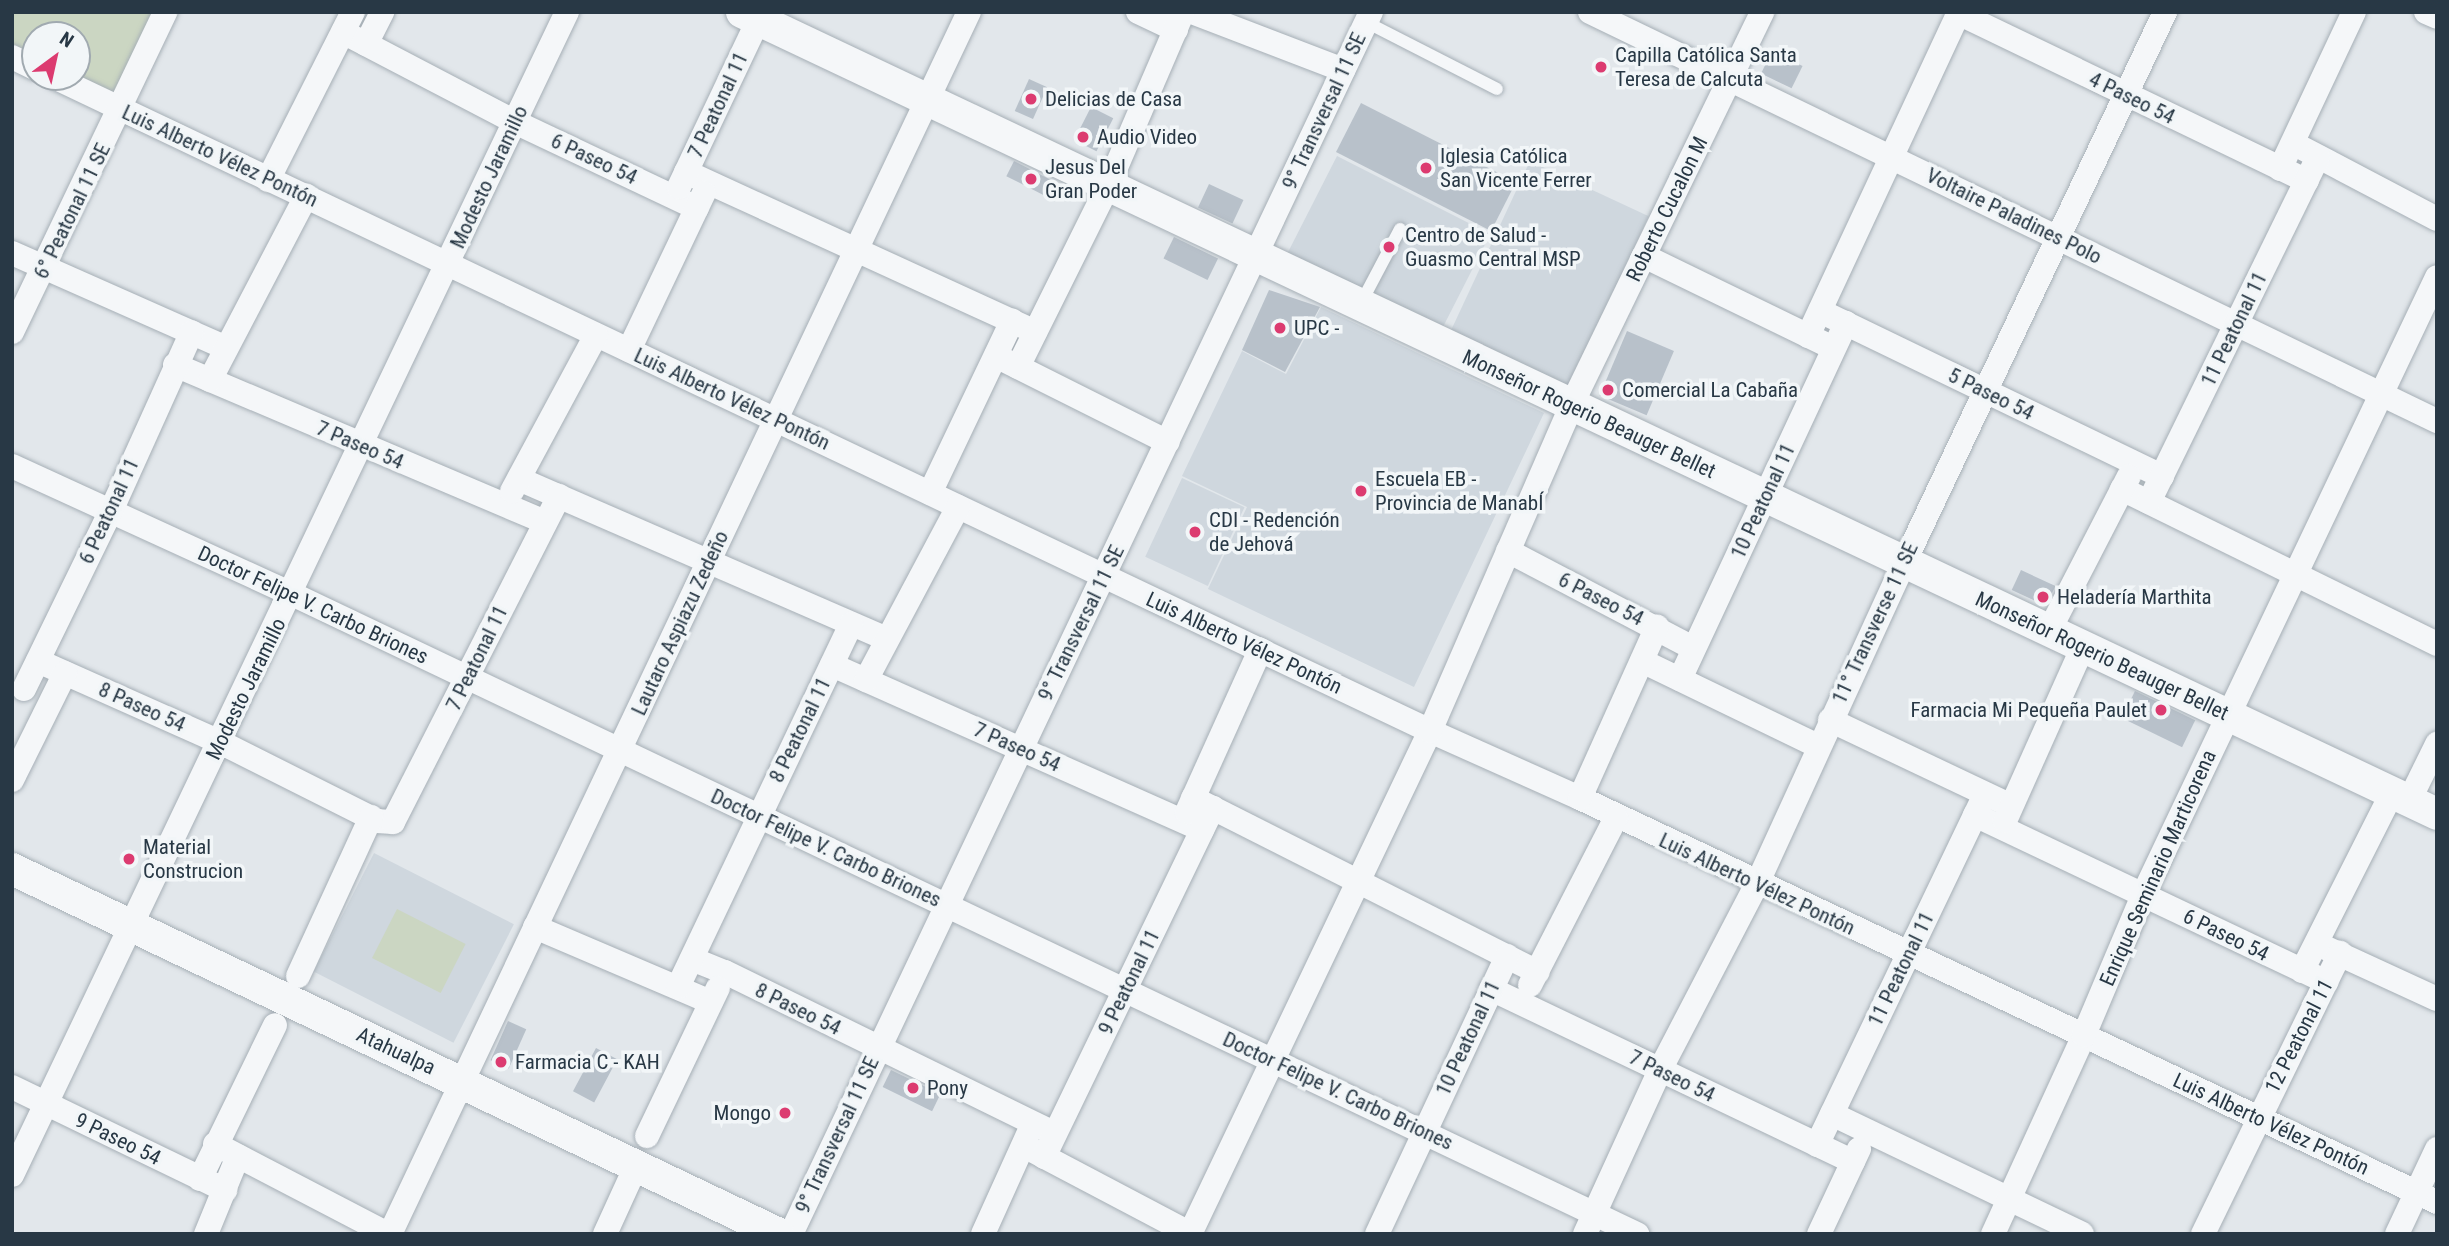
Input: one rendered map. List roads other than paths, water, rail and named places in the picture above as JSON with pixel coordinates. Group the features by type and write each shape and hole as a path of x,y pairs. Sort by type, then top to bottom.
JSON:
{"street":[{"name":"6° Peatonal 11 SE","path":"12,332 121,109 165,12"},
{"name":"Modesto Jaramillo","path":"12,1175 292,594 567,12"},
{"name":"Lautaro Aspiazu Zedeño","path":"389,1234 969,12"},
{"name":"Voltaire Paladines Polo","path":"1590,12 2437,421"},
{"name":"Roberto Cucalon M","path":"1571,406 1762,12"},
{"name":"11° Transverse 11 SE","path":"1590,1224 1660,1070 1756,884 1903,562 2165,12"},
{"path":"2280,169 2354,12"},
{"path":"2426,12 2437,17"},
{"name":"4 Paseo 54","path":"1959,13 1990,20 2126,96 2307,181"},
{"path":"1808,336 1959,13"},
{"path":"1147,14 1184,18 1343,70"},
{"name":"Monseñor Rogerio Beauger Bellet","path":"754,15 1255,256 2413,803"},
{"name":"7 Peatonal 11","path":"674,197 754,15"},
{"name":"9° Transversal 11 SE","path":"791,1234 1368,17"},
{"path":"930,493 1007,361 1035,332 1108,186 1184,18"},
{"name":"6 Paseo 54","path":"350,19 375,26 515,122 697,208"},
{"path":"268,180 350,19"},
{"name":"Luis Alberto Vélez Pontón","path":"83,91 1430,731 1580,798 1616,818 1756,884 2427,1197"},
{"path":"2294,144 2437,219"},
{"name":"11 Peatonal 11","path":"2149,502 2318,157"},
{"path":"686,172 1035,332"},
{"name":"7 Peatonal 11","path":"629,350 709,183"},
{"path":"210,380 306,196"},
{"path":"12,253 226,348"},
{"path":"1644,256 1835,348"},
{"name":"Enrique Seminario Marticorena","path":"1993,1234 2084,1035 2143,895 2437,277"},
{"name":"5 Paseo 54","path":"1820,311 2162,476"},
{"path":"1007,361 1012,321"},
{"name":"10 Peatonal 11","path":"1680,679 1846,323"},
{"name":"6 Peatonal 11","path":"18,686 38,661 111,511 192,332"},
{"path":"504,506 596,335"},
{"path":"1007,361 1168,442"},
{"name":"7 Paseo 54","path":"175,365 545,522"},
{"path":"1190,1234 1430,731 1571,406"},
{"path":"2049,631 2135,464"},
{"name":"Doctor Felipe V. Carbo Briones","path":"12,466 292,594 1424,1132 1590,1224 1637,1234"},
{"path":"519,479 887,639"},
{"path":"2122,489 2437,644"},
{"name":"7 Peatonal 11","path":"396,820 559,496"},
{"name":"8 Peatonal 11","path":"866,680 958,507"},
{"name":"6 Paseo 54","path":"1508,551 1693,648"},
{"name":"8 Peatonal 11","path":"678,987 851,624"},
{"path":"1580,798 1657,627"},
{"path":"2007,817 2083,647"},
{"name":"9 Peatonal 11","path":"983,1234 1125,990 1203,803 1260,650"},
{"name":"8 Paseo 54","path":"38,661 220,742 371,817 383,822 396,820"},
{"name":"6 Paseo 54","path":"1642,661 1818,746"},
{"name":"7 Paseo 54","path":"832,665 1192,826"},
{"path":"12,780 65,673"},
{"path":"18,686 51,701"},
{"name":"6 Paseo 54","path":"1830,720 2143,895 2326,982"},
{"name":"12 Peatonal 11","path":"2302,971 2315,944 2413,803 2437,744"},
{"path":"1203,803 1537,972"},
{"name":"11 Peatonal 11","path":"1817,1145 1980,804"},
{"path":"298,976 371,817"},
{"name":"10 Peatonal 11","path":"1521,1004 1616,818"},
{"name":"Atahualpa","path":"12,869 779,1234"},
{"path":"535,927 711,1002"},
{"path":"2315,944 2437,999"},
{"name":"12 Peatonal 11","path":"2203,1234 2340,953"},
{"name":"10 Peatonal 11","path":"1377,1234 1507,956"},
{"name":"8 Paseo 54","path":"692,959 725,972 877,1048 1039,1140 1190,1234"},
{"path":"647,1136 725,972"},
{"name":"7 Paseo 54","path":"1491,989 1853,1162"},
{"path":"200,1179 275,1025"},
{"name":"9 Paseo 54","path":"12,1087 225,1191"},
{"path":"1832,1114 2082,1234"},
{"path":"1819,1234 1868,1131"},
{"path":"215,1144 389,1234"},
{"path":"2397,1234 2427,1197 2437,1149"},
{"path":"206,1234 238,1156"},
{"path":"605,1234 631,1177"}],"lane":[{"path":"1368,17 1497,89"},
{"path":"1359,305 1400,229"}],"place":[{"name":"Capilla Católica Santa Teresa de Calcuta","path":"1601,67"},
{"name":"Delicias de Casa","path":"1031,99"},
{"name":"Audio Video","path":"1083,137"},
{"name":"Iglesia Católica San Vicente Ferrer","path":"1426,168"},
{"name":"Jesus Del Gran Poder","path":"1031,179"},
{"name":"Centro de Salud - Guasmo Central MSP","path":"1389,247"},
{"name":"UPC -","path":"1280,328"},
{"name":"Comercial La Cabaña","path":"1608,390"},
{"name":"Escuela EB - Provincia de ManabÍ","path":"1361,491"},
{"name":"CDI - Redención de Jehová","path":"1195,532"},
{"name":"Heladería Marthita","path":"2043,597"},
{"name":"Farmacia Mi Pequeña Paulet","path":"2161,710"},
{"name":"Material Construcion","path":"129,859"},
{"name":"Farmacia C - KAH","path":"501,1062"},
{"name":"Pony","path":"913,1088"},
{"name":"Mongo","path":"785,1113"}]}
